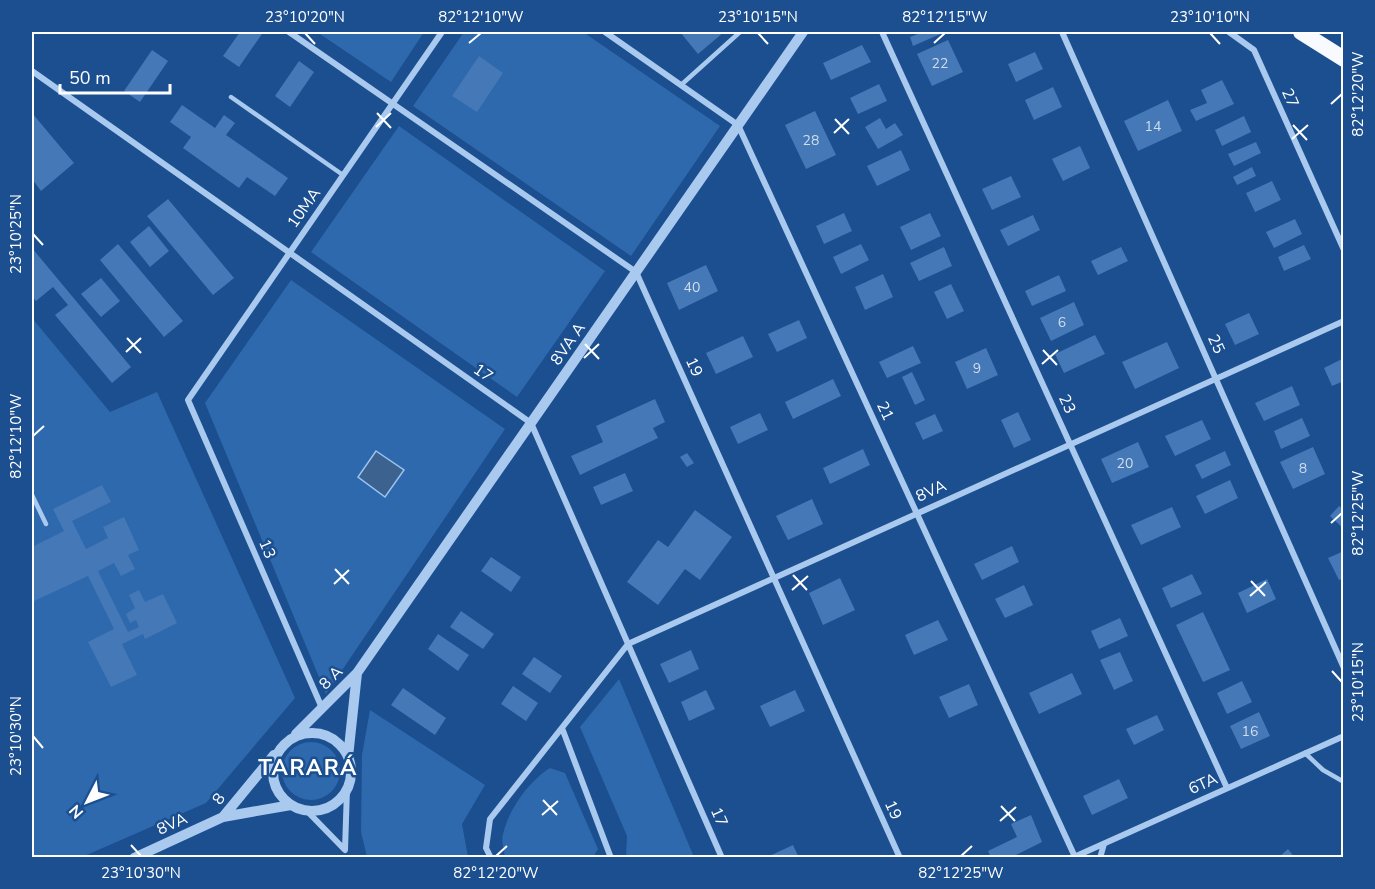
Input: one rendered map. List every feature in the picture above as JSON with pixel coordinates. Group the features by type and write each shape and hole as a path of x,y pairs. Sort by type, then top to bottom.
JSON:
{"highway":[{"path":"1301,32 1344,59"}],"street":[{"path":"289,32 636,272"},
{"name":"10MA","path":"188,400 442,32"},
{"path":"605,32 738,125"},
{"name":"8VA A","path":"357,673 803,32"},
{"name":"23","path":"882,32 1227,788"},
{"name":"25","path":"1062,32 1344,668"},
{"name":"27","path":"1229,32 1254,50 1344,250"},
{"name":"17","path":"32,71 531,423 722,858"},
{"name":"21","path":"738,125 1074,857"},
{"name":"19","path":"636,272 900,858"},
{"name":"8VA","path":"491,858 486,848 490,819 628,644 1344,321"},
{"name":"13","path":"188,400 322,709"},
{"name":"8 A","path":"293,737 357,673"},
{"name":"8 A","path":"348,757 357,673"},
{"path":"562,728 611,858"},
{"path":"305,733 318,733 330,737 341,746 348,757 351,778 340,799 331,806 307,811 291,806 275,785 272,772 274,760 280,748 293,737 305,733"},
{"name":"6TA","path":"1074,857 1344,736"},
{"name":"8","path":"223,817 280,748"},
{"path":"345,850 347,789"},
{"name":"8","path":"223,817 291,806"},
{"path":"307,811 345,850 349,858"},
{"name":"8VA","path":"134,858 154,853 223,817"},
{"path":"1102,856 1104,844"}],"lane":[{"path":"681,85 740,32"},
{"path":"231,97 344,175"},
{"path":"32,495 46,524"},
{"path":"1305,753 1323,770 1344,782"}],"shaded area":[{"path":"317,32 424,32 391,82"},
{"path":"464,32 583,32 720,126 631,256 413,106"},
{"path":"399,126 605,271 517,397 311,252"},
{"path":"291,280 505,429 326,694 205,403"},
{"path":"32,318 110,412 157,392 295,698 206,803 82,857 32,857"},
{"path":"376,451 404,470 385,497 358,477"},
{"path":"619,679 694,857 626,857 627,836 580,727"},
{"path":"370,710 485,785 462,824 468,857 367,857 361,832 362,755"},
{"path":"311,742 327,747 335,755 340,771 335,787 327,795 311,800 295,795 287,787 282,771 287,755 295,747"},
{"path":"550,768 565,773 598,849 593,857 505,857 502,837 510,815 527,788"}],"building":[{"path":"240,32 262,34 239,67 223,56"},
{"path":"680,32 724,32 698,54"},
{"path":"923,32 945,32 913,46 910,37"},
{"path":"948,40 963,72 932,86 917,54"},
{"path":"862,45 871,62 831,80 823,63"},
{"path":"152,50 168,61 140,102 124,91"},
{"path":"1035,52 1043,69 1016,82 1008,64"},
{"path":"479,56 503,73 477,112 452,96"},
{"path":"299,61 314,72 290,107 275,96"},
{"path":"1222,80 1234,104 1196,121 1190,110 1207,103 1201,90"},
{"path":"879,84 887,101 858,114 850,98"},
{"path":"1053,87 1062,107 1034,120 1025,100"},
{"path":"1168,100 1182,131 1138,151 1124,121"},
{"path":"182,105 215,128 224,115 235,123 226,135 288,178 275,196 247,177 239,188 183,148 191,137 170,122"},
{"path":"815,111 836,155 806,169 785,125"},
{"path":"32,113 74,163 41,191 32,179"},
{"path":"1244,116 1251,132 1222,146 1215,130"},
{"path":"880,118 886,129 895,123 903,135 878,149 865,127"},
{"path":"1256,142 1261,153 1234,166 1228,154"},
{"path":"1080,146 1090,168 1063,181 1052,159"},
{"path":"901,150 910,170 877,186 867,166"},
{"path":"1252,167 1256,176 1237,185 1233,177"},
{"path":"1011,176 1021,197 992,210 982,189"},
{"path":"1272,181 1281,200 1255,212 1246,193"},
{"path":"168,199 234,278 213,295 147,216"},
{"path":"844,213 852,231 824,244 816,226"},
{"path":"930,213 941,236 911,250 900,227"},
{"path":"1033,215 1040,230 1008,246 1000,230"},
{"path":"1295,219 1302,234 1274,248 1266,232"},
{"path":"149,226 169,251 150,267 130,242"},
{"path":"118,244 183,321 164,337 100,260"},
{"path":"861,244 869,260 841,274 833,257"},
{"path":"1304,245 1311,259 1284,271 1278,257"},
{"path":"944,247 952,266 919,281 910,263"},
{"path":"1121,247 1128,261 1098,275 1091,261"},
{"path":"32,248 131,367 112,383 55,315 68,305 53,287 36,301 32,296"},
{"path":"706,265 718,291 679,310 667,283"},
{"path":"883,274 893,297 865,310 855,287"},
{"path":"1059,275 1066,291 1032,306 1025,291"},
{"path":"101,278 120,301 101,317 81,294"},
{"path":"951,284 964,311 947,319 934,292"},
{"path":"1074,302 1084,325 1051,341 1040,318"},
{"path":"1249,313 1259,334 1235,345 1225,324"},
{"path":"799,320 807,338 777,352 768,334"},
{"path":"1095,335 1105,354 1064,373 1055,354"},
{"path":"743,336 753,357 716,374 706,353"},
{"path":"1167,342 1179,368 1135,389 1122,362"},
{"path":"913,346 921,363 887,378 879,362"},
{"path":"986,348 998,375 967,389 955,362"},
{"path":"1344,358 1344,381 1332,386 1324,368"},
{"path":"912,372 925,400 915,405 902,377"},
{"path":"833,379 841,396 793,419 785,402"},
{"path":"1292,386 1300,405 1264,421 1255,403"},
{"path":"655,399 665,422 653,428 658,438 580,475 571,456 603,442 596,426"},
{"path":"1018,412 1031,440 1014,448 1001,420"},
{"path":"760,413 768,430 738,444 730,427"},
{"path":"935,414 943,431 923,440 915,423"},
{"path":"1302,418 1310,436 1281,449 1274,431"},
{"path":"1202,420 1211,439 1175,456 1165,436"},
{"path":"1138,442 1149,467 1112,483 1101,459"},
{"path":"1313,447 1325,474 1293,489 1280,462"},
{"path":"863,449 870,465 830,484 823,468"},
{"path":"1225,451 1231,465 1202,479 1195,465"},
{"path":"687,453 694,463 687,467 680,457"},
{"path":"625,473 633,491 601,505 593,487"},
{"path":"1230,480 1238,498 1205,514 1196,496"},
{"path":"102,485 111,502 72,521 86,549 108,538 103,527 124,517 139,550 128,555 135,569 121,576 114,563 98,571 128,632 139,627 136,620 130,623 126,614 135,608 129,595 139,590 145,602 163,594 177,623 145,639 143,634 122,644 137,675 111,687 88,642 114,629 88,576 32,602 32,547 64,531 53,509"},
{"path":"812,499 823,524 788,540 776,516"},
{"path":"1339,506 1344,510 1344,529 1330,516"},
{"path":"1172,507 1181,527 1141,545 1131,525"},
{"path":"695,510 732,537 700,580 685,569 658,605 627,582 658,540 668,547"},
{"path":"1012,546 1019,562 982,580 974,564"},
{"path":"1344,551 1344,578 1339,580 1328,558"},
{"path":"491,557 521,577 511,592 481,571"},
{"path":"1192,574 1202,594 1171,608 1162,588"},
{"path":"840,578 855,610 823,625 809,593"},
{"path":"1267,579 1276,599 1247,613 1238,593"},
{"path":"1024,585 1033,605 1005,618 995,599"},
{"path":"461,611 494,634 483,649 450,627"},
{"path":"1203,612 1230,670 1203,682 1176,625"},
{"path":"1120,618 1128,636 1099,649 1091,631"},
{"path":"938,620 948,640 914,655 905,635"},
{"path":"438,634 469,655 458,671 428,649"},
{"path":"691,650 699,669 669,683 660,664"},
{"path":"1120,652 1133,681 1114,690 1100,660"},
{"path":"534,657 562,676 550,693 522,674"},
{"path":"1072,673 1082,694 1039,714 1029,693"},
{"path":"1242,681 1252,702 1227,714 1217,693"},
{"path":"969,684 978,705 949,718 939,697"},
{"path":"513,686 538,703 526,721 501,704"},
{"path":"403,688 446,718 435,735 391,705"},
{"path":"706,690 715,709 689,721 681,702"},
{"path":"795,690 805,711 770,727 760,706"},
{"path":"1259,712 1270,736 1241,749 1230,726"},
{"path":"1157,715 1164,730 1134,745 1126,729"},
{"path":"1119,779 1128,798 1092,815 1083,796"},
{"path":"1031,815 1042,842 1010,858 991,858 988,851 1017,837 1011,824"},
{"path":"793,845 799,858 765,858"},
{"path":"1288,849 1295,858 1278,858"}],"district":[{"name":"TARARÁ","path":"308,768"}]}
